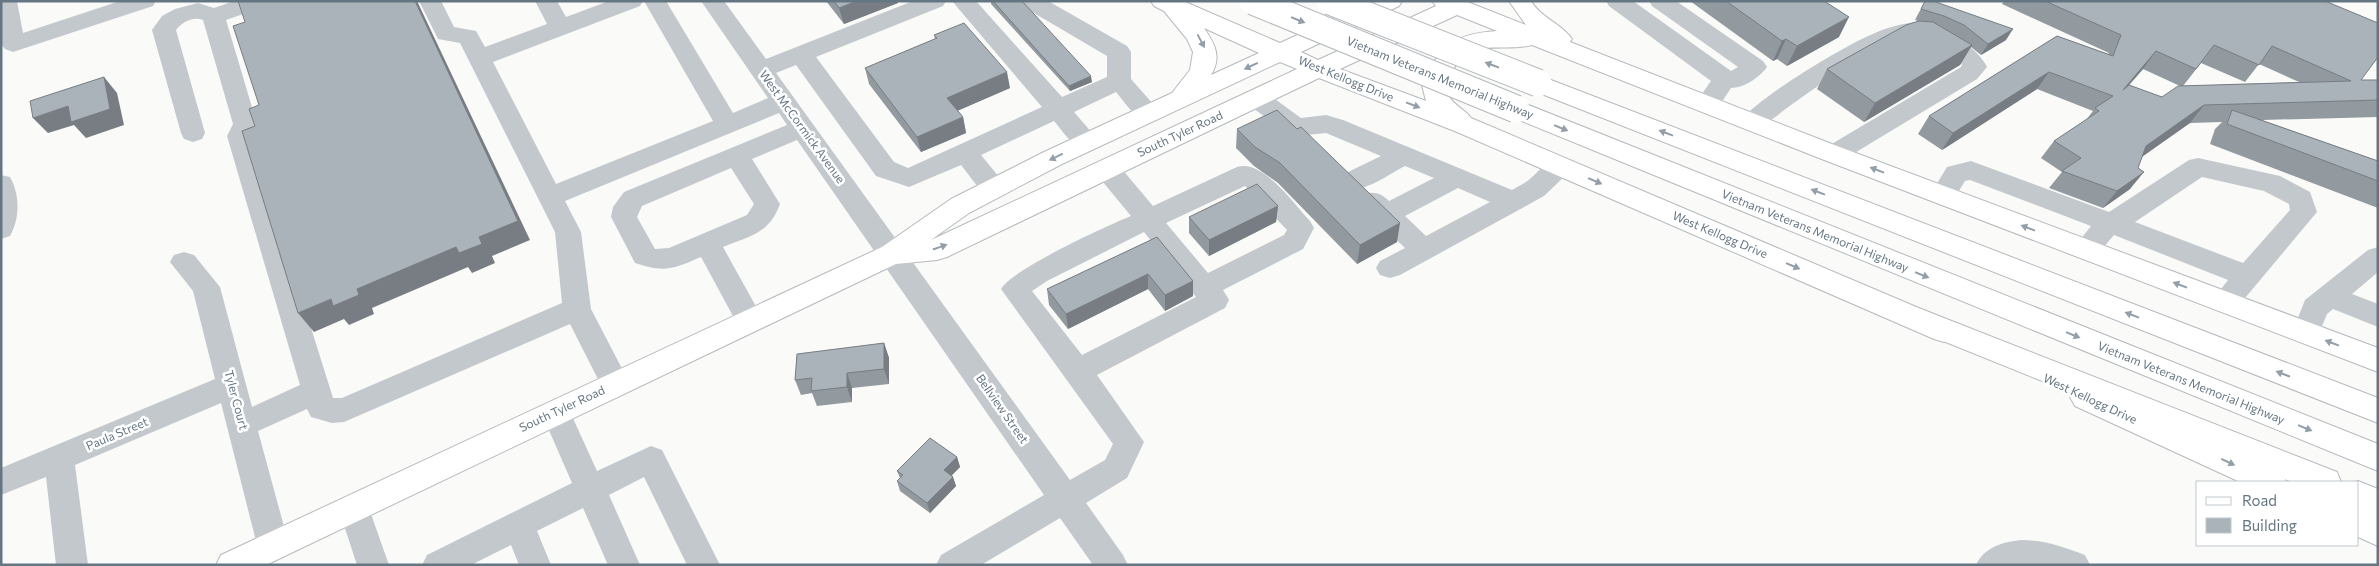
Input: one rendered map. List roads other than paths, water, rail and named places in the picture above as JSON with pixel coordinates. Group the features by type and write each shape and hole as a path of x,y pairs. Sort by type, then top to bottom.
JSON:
{"main road":[{"name":"Vietnam Veterans Memorial Highway","path":"1253,1 2378,458"},
{"path":"1173,6 1226,19 1248,19 1265,13 1280,1"},
{"path":"1330,1 2378,411"},
{"name":"South Tyler Road","path":"232,565 892,254 960,206 995,188 1087,142 1391,1"},
{"path":"1520,1 1527,12 1547,30 1593,59"},
{"path":"1455,3 1539,40 2378,360"},
{"name":"South Tyler Road","path":"892,254 937,250 1455,3"},
{"path":"1173,6 1196,32 1207,52 1205,66 1195,83 1179,99"},
{"name":"West Kellogg Drive","path":"1173,6 1318,69 1466,126 1921,320 2269,481"},
{"path":"1466,126 1438,102 1434,85 1449,57 1473,41 1504,38 1539,40"},
{"path":"1921,320 2324,481"},
{"path":"2359,495 2378,503"},
{"path":"2359,522 2378,532"}],"street":[{"path":"6,1 13,44 145,1"},
{"path":"192,133 164,30 167,24 173,18 198,10 213,16 258,1"},
{"path":"430,1 446,34 468,36 568,232 577,309 615,384"},
{"path":"546,1 560,28"},
{"path":"479,58 632,1"},
{"path":"655,1 727,124"},
{"name":"West McCormick Avenue","path":"712,1 892,254"},
{"path":"761,70 935,1"},
{"path":"963,1 1087,142"},
{"path":"1030,1 1119,52 1120,81 1149,113"},
{"path":"1616,1 1725,79 1734,80 1755,68 1660,1"},
{"path":"213,16 245,124 239,136 322,408 332,411 344,410 577,309"},
{"path":"1752,122 1824,72 1866,47 1906,30 1922,31 1965,55 1975,63 1975,67 1970,73 1834,154"},
{"path":"801,54 884,169 909,178 1120,81"},
{"path":"1707,104 1725,79"},
{"path":"1256,98 1297,127 1318,147"},
{"path":"550,197 783,102"},
{"path":"1297,127 1326,124 1334,126 1513,201"},
{"path":"736,155 767,204 763,215 756,222 672,258 657,260 645,256 624,217 626,207 633,199 736,155 802,128"},
{"path":"964,152 995,188"},
{"path":"1405,155 1346,174 1423,250"},
{"path":"1390,268 1535,189 1559,166"},
{"path":"2086,249 2104,229 2198,167 2271,183 2301,199 2304,212 2225,302"},
{"path":"1078,371 1215,300 1107,169"},
{"path":"1943,195 1956,174 1971,170 2110,225 2248,276"},
{"path":"952,565 1116,469 1129,442 1078,371 1015,289 1037,274 1246,174 1256,180 1300,228 1294,242 1204,287"},
{"path":"1387,214 1458,178"},
{"path":"1,184 4,196 4,223 1,229"},
{"path":"1998,216 2011,186"},
{"path":"707,243 750,321"},
{"name":"Bellview Street","path":"892,254 1112,565"},
{"path":"2306,333 2315,308 2378,257"},
{"name":"Tyler Court","path":"184,262 206,287 274,545"},
{"path":"2329,296 2378,316"},
{"name":"Paula Street","path":"1,482 232,385"},
{"path":"242,425 316,391"},
{"path":"556,412 624,565"},
{"path":"58,458 72,565"},
{"path":"438,565 646,460 654,461 704,565"},
{"path":"354,507 373,565"},
{"path":"518,524 535,565"},
{"path":"2005,559 2049,556 2074,565"}]}
